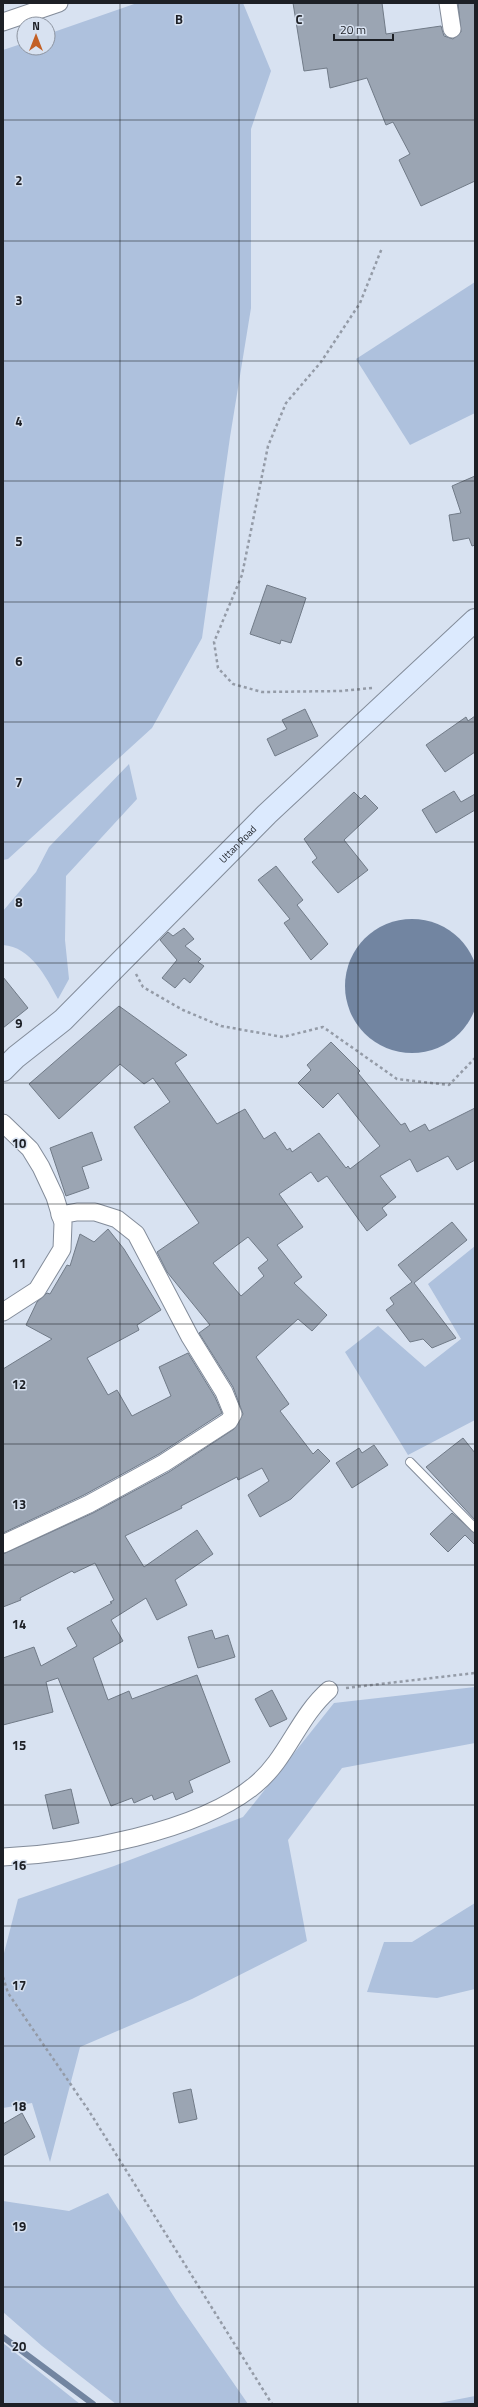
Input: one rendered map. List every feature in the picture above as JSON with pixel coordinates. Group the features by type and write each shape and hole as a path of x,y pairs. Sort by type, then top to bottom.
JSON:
{"main road":[{"name":"Uttan Road","path":"3,1070 16,1057 63,1020 267,814 475,620"}],"street":[{"path":"3,22 59,3"},
{"path":"448,3 452,29"},
{"path":"3,1123 30,1148 55,1197 63,1223 62,1249 37,1290 3,1312"},
{"path":"3,1544 89,1504 164,1463 230,1421 233,1414 224,1392 190,1337 136,1234 117,1219 95,1212 77,1212 60,1216"},
{"path":"3,1856 94,1847 164,1829 215,1809 255,1786 282,1757 318,1700 329,1690"}],"lane":[{"path":"410,1462 475,1528"}],"path":[{"path":"382,248 360,304 321,362 286,403 268,446 258,506 242,575 214,642 218,668 234,684 262,692 341,691 406,684"},
{"path":"127,956 143,987 183,1010 222,1026 284,1037 323,1027 397,1079 449,1085 475,1058"},
{"path":"329,1690 475,1673"},
{"path":"3,1977 8,1993 89,2111 272,2404"}],"shaded area":[{"path":"137,3 243,3 271,71 251,129 251,308 230,437 202,638 152,728 8,859 3,860 3,50 16,46 16,56 56,56 56,31"},
{"path":"475,282 475,413 410,445 356,359"},
{"path":"129,764 137,799 66,876 65,940 69,979 58,999 43,973 30,957 13,947 3,945 3,911 36,872 49,847"},
{"path":"419,919 432,921 460,938 477,966 479,986 477,1006 460,1034 432,1051 405,1053 392,1051 364,1034 347,1006 345,979 347,966 364,938 392,921"},
{"path":"475,1246 475,1420 408,1455 345,1352 378,1326 425,1367 461,1339 428,1284"},
{"path":"475,1687 475,1743 342,1768 288,1840 307,1941 192,1999 80,2047 50,2162 32,2103 3,2108 3,1957 18,1899 114,1866 243,1817 334,1703"},
{"path":"475,1903 475,1989 437,1998 367,1992 384,1942 412,1942"},
{"path":"108,2193 178,2303 248,2404 116,2404 42,2346 3,2312 3,2201 69,2211"},
{"path":"3,2343 80,2404 3,2404"},
{"path":"475,2396 475,2404 434,2404"}],"building":[{"path":"293,3 382,3 386,34 441,26 444,36 453,39 461,32 458,3 475,3 475,181 421,206 399,160 410,154 393,122 386,125 367,78 330,88 327,68 304,71"},
{"path":"475,476 475,545 472,546 469,538 453,541 449,515 461,513 452,486"},
{"path":"267,585 306,598 291,643 281,640 280,644 250,634"},
{"path":"305,709 318,736 275,756 267,739 287,729 282,720"},
{"path":"475,716 475,752 445,772 426,745 466,717 468,721"},
{"path":"454,791 461,802 475,794 475,810 436,833 422,810"},
{"path":"354,792 361,799 365,795 378,808 344,840 368,870 338,893 312,862 317,858 304,839"},
{"path":"276,866 303,900 297,905 328,944 311,960 284,923 290,919 258,880"},
{"path":"184,928 194,939 185,946 201,959 198,962 204,966 190,983 184,978 175,988 162,978 177,960 160,940 168,932 173,936"},
{"path":"3,977 28,1008 3,1028"},
{"path":"119,1006 187,1055 175,1063 217,1124 245,1109 264,1139 275,1132 287,1150 290,1148 292,1152 319,1133 346,1168 348,1166 350,1169 380,1146 338,1093 323,1108 298,1083 311,1070 307,1065 331,1042 360,1071 358,1073 401,1125 405,1123 410,1132 425,1124 429,1131 475,1108 475,1160 457,1170 448,1156 417,1172 410,1159 380,1176 396,1197 382,1208 387,1215 367,1231 327,1176 318,1182 311,1172 279,1194 303,1227 277,1245 302,1277 294,1283 327,1315 312,1331 298,1319 256,1357 289,1404 280,1411 313,1454 318,1449 330,1461 291,1499 260,1517 248,1495 269,1481 262,1468 238,1480 237,1477 181,1506 182,1508 125,1536 144,1567 197,1530 213,1554 175,1580 187,1605 157,1620 146,1598 111,1620 123,1641 93,1658 108,1700 129,1691 132,1699 197,1675 230,1762 189,1781 193,1792 176,1800 173,1792 154,1800 152,1795 134,1803 132,1798 111,1806 58,1678 46,1682 53,1712 3,1725 3,1658 34,1647 41,1666 77,1646 67,1628 112,1603 110,1602 114,1600 95,1563 74,1573 72,1571 20,1598 21,1600 3,1607 3,1554 93,1513 169,1472 234,1429 243,1414 233,1387 199,1333 210,1325 167,1272 157,1252 199,1223 134,1127 170,1102 153,1078 144,1084 120,1064 59,1119 29,1084","holes":["248,1237 268,1260 258,1268 264,1276 241,1296 213,1263"]},
{"path":"92,1132 102,1160 82,1167 89,1188 66,1196 50,1148"},
{"path":"452,1222 467,1240 414,1283 456,1338 432,1348 423,1339 410,1342 386,1310 394,1304 390,1298 412,1282 398,1265"},
{"path":"108,1229 124,1249 161,1310 137,1325 139,1330 87,1358 108,1395 117,1390 132,1416 171,1396 159,1367 188,1353 215,1397 222,1413 159,1454 84,1495 3,1533 3,1369 52,1339 26,1325 37,1302 47,1293 50,1294 67,1265 70,1266 80,1234 94,1242"},
{"path":"463,1438 475,1453 475,1520 426,1467"},
{"path":"374,1445 388,1465 352,1488 336,1463 359,1448 362,1453"},
{"path":"452,1513 475,1533 475,1545 465,1535 448,1552 430,1534"},
{"path":"212,1630 215,1639 228,1635 235,1657 198,1668 188,1637"},
{"path":"272,1690 287,1719 270,1727 255,1699"},
{"path":"71,1789 79,1823 53,1829 45,1795"},
{"path":"191,2089 197,2119 179,2123 173,2093"},
{"path":"22,2113 35,2137 3,2156 3,2124"}],"waterway":[{"path":"3,2337 93,2404"}]}
